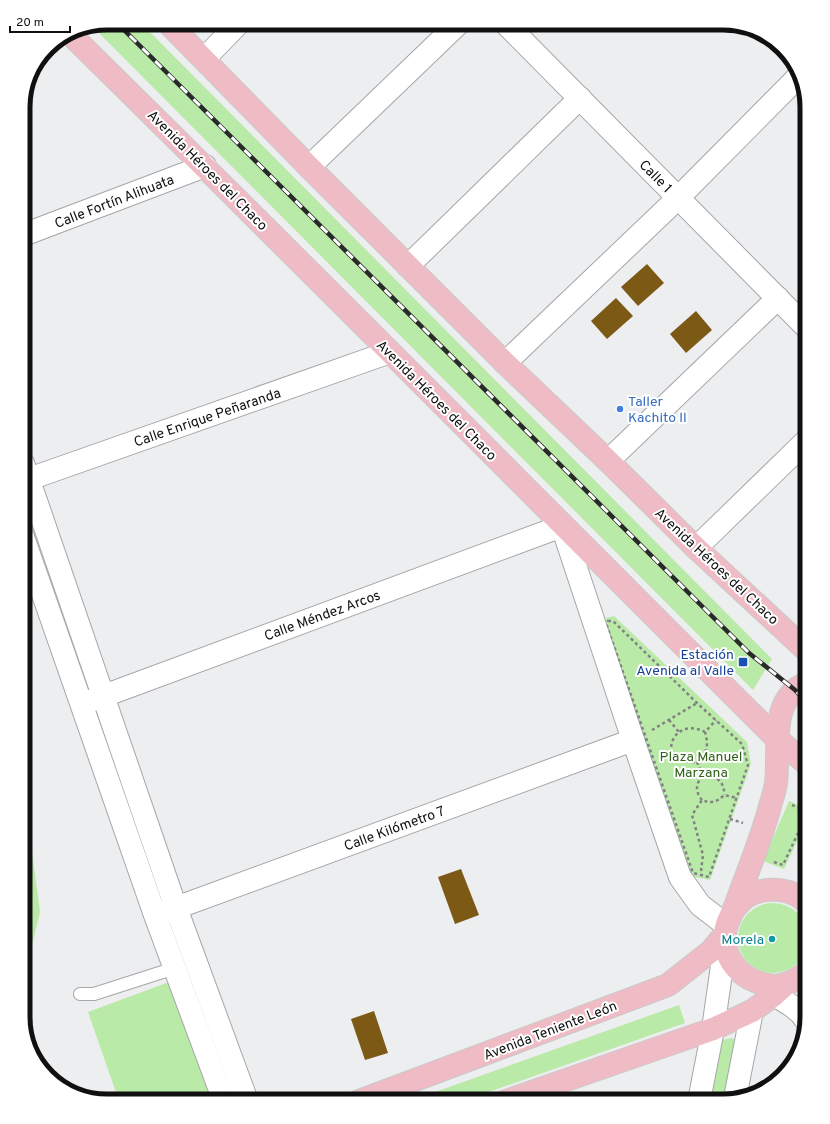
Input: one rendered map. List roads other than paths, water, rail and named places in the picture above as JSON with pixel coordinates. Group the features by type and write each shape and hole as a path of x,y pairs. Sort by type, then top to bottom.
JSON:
{"main road":[{"name":"Avenida Héroes del Chaco","path":"175,30 505,362 696,548 800,644"},
{"name":"Avenida Héroes del Chaco","path":"74,38 205,166 562,526 778,732 800,756"},
{"path":"780,990 772,986 757,983 746,977 736,968 729,957 728,928 764,828 776,784 778,732 782,711 786,699 800,687"},
{"path":"728,928 746,898 760,891 775,889 790,892 800,898"},
{"name":"Avenida Teniente León","path":"378,1094 668,985 711,951 728,928"},
{"path":"526,1094 713,1029 752,1011 800,977"}],"street":[{"path":"204,59 231,30"},
{"path":"310,167 452,30"},
{"name":"Calle 1","path":"512,30 800,321"},
{"path":"505,362 678,198 795,80"},
{"path":"408,266 580,98"},
{"name":"Calle Fortín Alihuata","path":"30,232 205,166"},
{"path":"608,461 778,298"},
{"name":"Calle Enrique Peñaranda","path":"30,472 390,352"},
{"path":"696,548 800,447"},
{"path":"30,488 104,697 176,908 244,1094"},
{"path":"562,526 639,737 680,877 700,905 728,928 713,1029 700,1094"},
{"name":"Calle Méndez Arcos","path":"82,704 562,526"},
{"path":"30,557 155,915 221,1094"},
{"name":"Calle Kilómetro 7","path":"155,915 639,737"},
{"path":"780,990 790,1004 800,1012"},
{"path":"736,1092 752,1011"}],"lane":[{"path":"80,994 94,994 175,968"}],"railway":[{"path":"124,30 749,653 800,695"}],"place":[{"name":"Taller Kachito ll","path":"620,409"},
{"name":"Estación Avenida al Valle","path":"743,662"},
{"name":"Morela","path":"772,939"}],"park label":[{"name":"Plaza Manuel Marzana","path":"701,764"}]}
